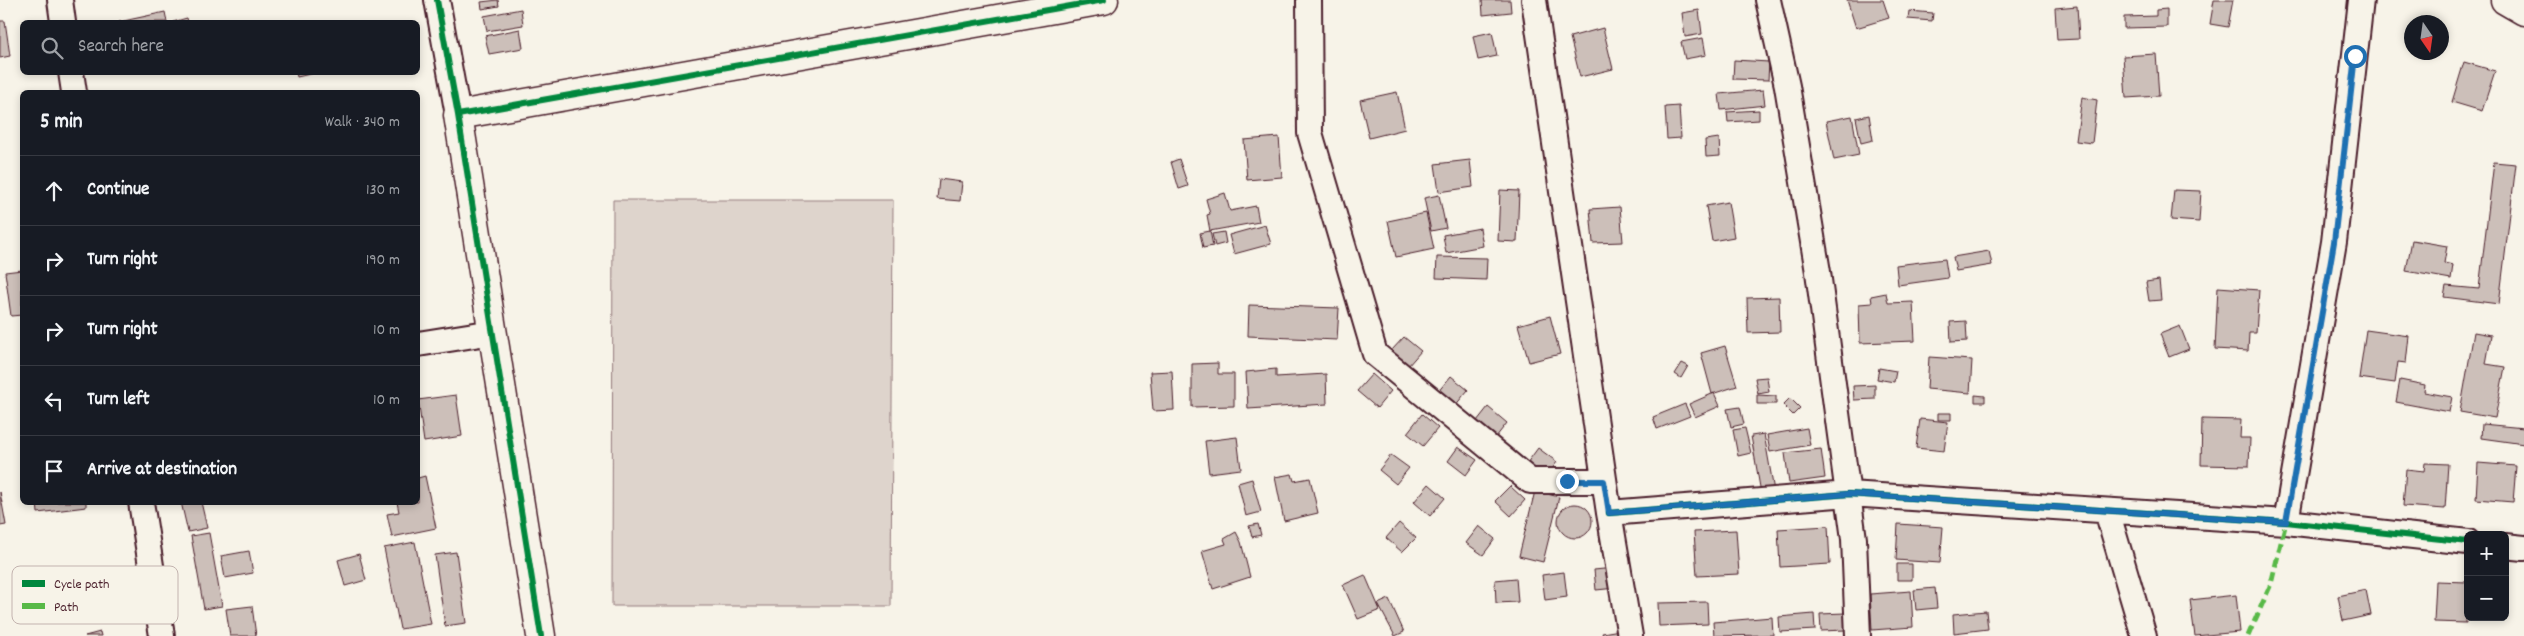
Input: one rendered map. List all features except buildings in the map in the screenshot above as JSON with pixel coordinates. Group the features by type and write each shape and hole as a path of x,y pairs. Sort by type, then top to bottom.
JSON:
{"street":[{"path":"60,0 63,20"},
{"path":"437,0 458,115 541,636"},
{"path":"458,115 1104,0"},
{"path":"1309,0 1310,133 1375,354 1530,481 1604,481"},
{"path":"1534,0 1604,481 1630,636"},
{"path":"1768,0 1787,86 1818,272 1854,539 1858,636"},
{"path":"2286,522 2334,242 2361,0"},
{"path":"2505,0 2524,11"},
{"path":"71,75 74,90"},
{"path":"420,344 493,332"},
{"path":"1609,513 1848,494 2286,522 2464,542"},
{"path":"141,505 151,566"},
{"path":"2107,511 2144,636"},
{"path":"2509,546 2524,548"}],"shaded area":[{"path":"613,200 893,200 891,606 612,606"}],"marked path":[{"path":"2248,636 2271,584 2286,522"}],"cycle path":[{"path":"437,0 458,115 541,636"},
{"path":"458,115 1104,0"},
{"path":"1609,513 1849,494 2286,522 2464,542"}],"route":[{"path":"1567,481 1604,481 1609,513 1848,494 2286,522 2334,242 2355,56"}]}
